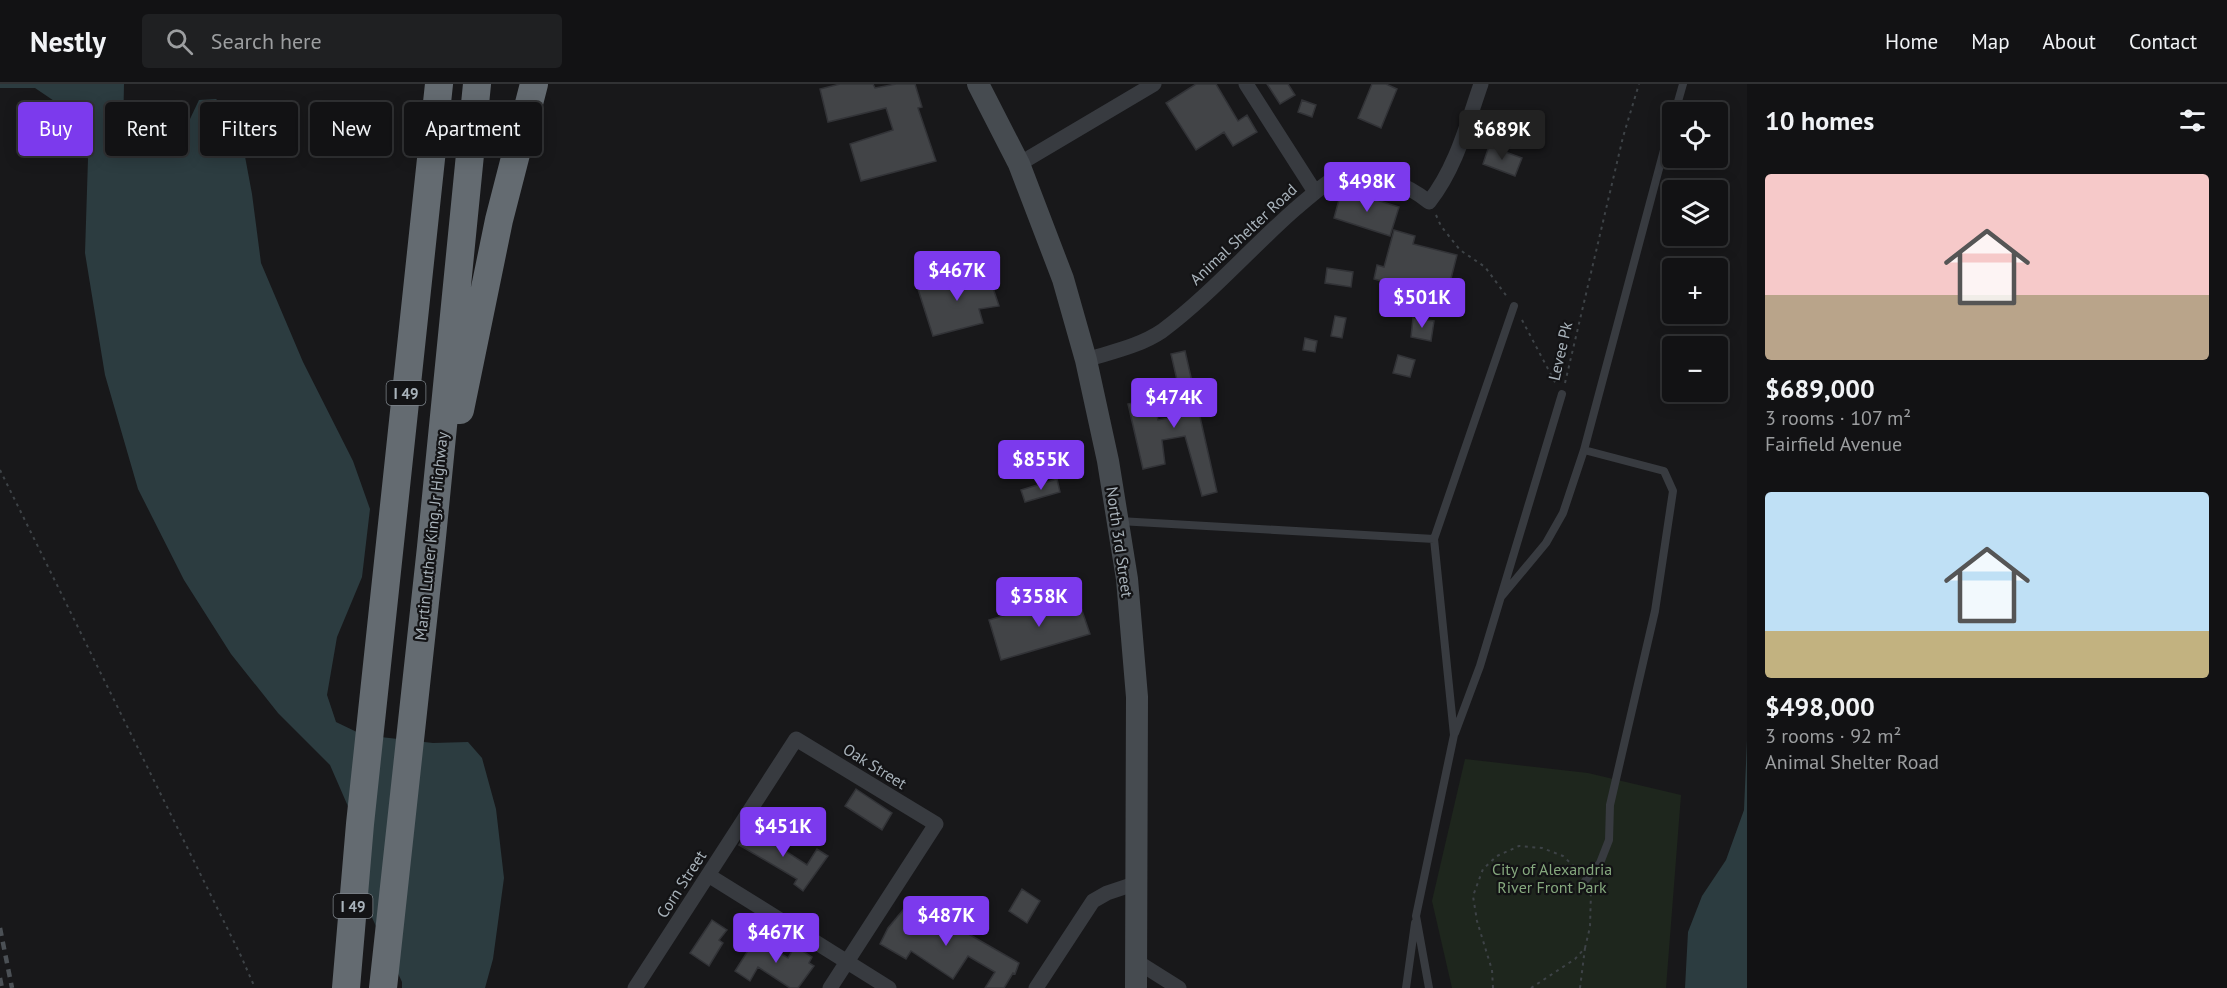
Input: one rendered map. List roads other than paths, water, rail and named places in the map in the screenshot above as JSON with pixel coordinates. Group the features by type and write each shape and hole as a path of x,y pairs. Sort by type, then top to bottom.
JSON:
{"highway":[{"name":"I 49","path":"346,988 360,824 439,84"},
{"name":"Martin Luther King, Jr Highway","path":"384,988 477,84"},
{"path":"431,547 499,220 534,84"},
{"path":"332,988 360,824"}],"main road":[{"name":"North 3rd Street","path":"978,84 1019,164 1063,279 1086,360 1108,461 1127,579 1137,697 1136,988"}],"street":[{"path":"1019,164 1154,84"},
{"path":"1246,84 1315,192"},
{"name":"Animal Shelter Road","path":"1086,360 1137,344 1159,332 1191,307 1258,242 1315,192 1342,175 1368,176 1398,183 1429,202 1452,167 1476,85"},
{"name":"Oak Street","path":"796,739 936,825 848,962"},
{"name":"Corn Street","path":"635,988 796,739"},
{"path":"708,875 889,988"},
{"path":"1036,988 1093,901 1107,893 1137,883"},
{"path":"1136,961 1179,988"},
{"path":"830,988 848,962"}],"lane":[{"path":"1678,102 1683,84"},
{"path":"1501,597 1546,543 1563,513 1584,450 1662,158"},
{"path":"1454,735 1434,539 1514,306"},
{"path":"1406,988 1416,916 1454,735 1480,666 1562,394"},
{"path":"1584,450 1664,471 1673,491 1655,611 1610,805 1609,840 1600,863 1586,881"},
{"path":"1118,521 1434,539"},
{"path":"1416,916 1429,988"}],"railway":[{"path":"0,928 12,988"},
{"path":"0,978 2,988"}],"park label":[{"name":"City of Alexandria River Front Park","path":"1552,878"}]}
